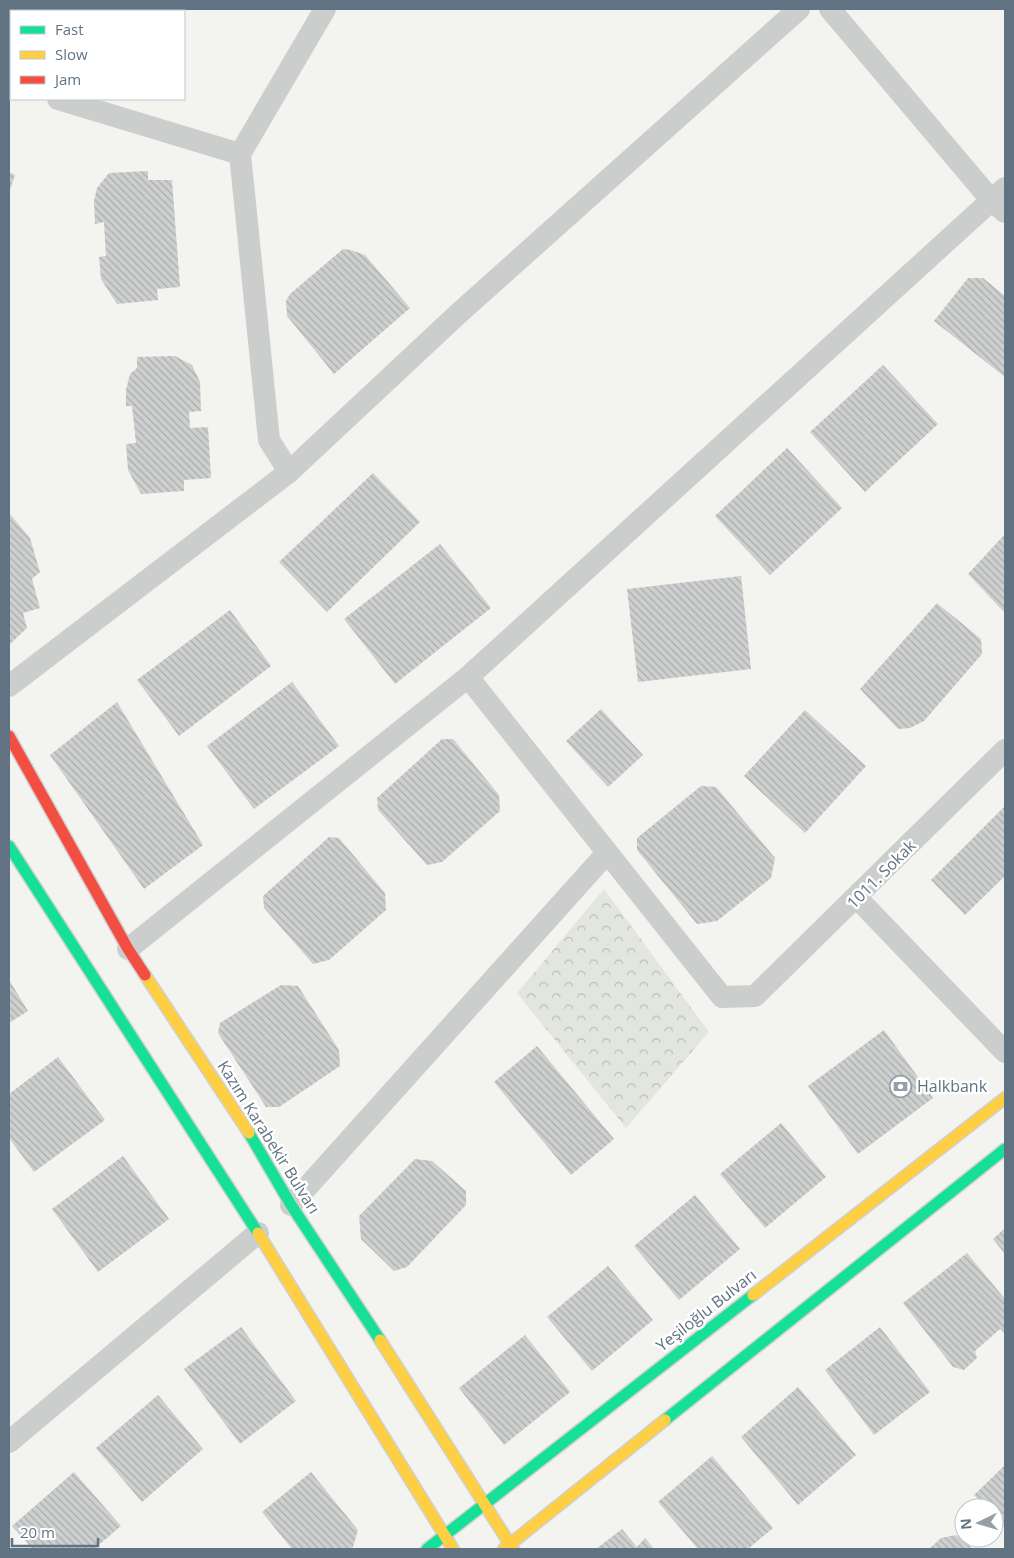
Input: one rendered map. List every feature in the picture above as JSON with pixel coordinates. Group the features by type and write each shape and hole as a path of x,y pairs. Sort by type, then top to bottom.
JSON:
{"main road":[{"name":"Kazım Karabekir Bulvarı","path":"9,736 128,950 246,1129 291,1205 369,1322 484,1504 509,1548"},
{"path":"9,846 258,1234 443,1536 453,1549"},
{"name":"Yeşiloğlu Bulvarı","path":"427,1549 1005,1098"},
{"path":"509,1548 1005,1149"}],"street":[{"path":"290,472 269,440 240,154 325,9"},
{"path":"9,686 290,472 458,314 799,9"},
{"path":"128,950 468,677 1001,200 830,9"},
{"path":"61,100 240,154"},
{"path":"291,1205 606,854 468,677"},
{"name":"1011. Sokak","path":"606,854 722,997 755,996 857,898 1005,750"},
{"path":"857,898 1005,1052"},
{"path":"9,1442 258,1234"}],"green space":[{"path":"604,889 709,1032 626,1128 517,993"}],"building":[{"path":"9,9 65,9 10,10 9,63"},
{"path":"148,171 148,180 172,180 180,287 157,289 158,300 117,304 101,279 99,257 106,256 104,222 95,224 94,201 97,188 109,173"},
{"path":"9,172 15,175 9,193"},
{"path":"343,249 365,255 410,308 334,374 287,316 286,301 290,294"},
{"path":"968,278 983,278 1005,296 1005,377 934,321"},
{"path":"175,356 192,365 200,382 201,411 189,412 190,428 208,427 211,478 184,480 184,491 141,494 128,470 126,444 136,443 132,406 126,406 126,390 130,374 137,368 137,357"},
{"path":"883,365 938,424 865,492 810,432"},
{"path":"787,448 842,508 770,575 715,516"},
{"path":"373,473 420,522 327,612 279,562"},
{"path":"9,513 30,538 40,572 32,579 40,608 23,613 27,628 9,645"},
{"path":"1005,534 1005,613 968,574"},
{"path":"440,544 491,608 395,684 344,619"},
{"path":"741,576 751,669 638,682 627,589"},
{"path":"937,603 981,639 982,654 924,721 910,728 898,729 860,689"},
{"path":"230,610 271,666 179,736 137,680"},
{"path":"292,682 339,746 254,809 207,746"},
{"path":"117,702 203,845 144,889 50,755"},
{"path":"601,709 643,755 608,787 566,741"},
{"path":"805,710 866,766 805,833 744,776"},
{"path":"442,739 453,739 499,795 500,811 442,862 427,865 378,810 377,798"},
{"path":"701,786 716,787 775,858 771,878 717,921 697,924 637,850 637,838"},
{"path":"1005,806 1005,876 965,915 931,880"},
{"path":"329,837 339,838 385,893 386,910 329,960 313,964 264,908 263,896"},
{"path":"9,980 28,1011 9,1023"},
{"path":"281,985 298,986 339,1050 340,1066 279,1107 266,1107 218,1033 220,1023"},
{"path":"884,1030 933,1098 858,1154 808,1086"},
{"path":"537,1046 614,1139 571,1175 494,1082"},
{"path":"58,1057 105,1120 34,1172 9,1138 9,1094"},
{"path":"781,1123 826,1177 765,1228 720,1174"},
{"path":"123,1156 169,1219 98,1272 52,1209"},
{"path":"415,1159 432,1161 466,1191 466,1205 407,1267 394,1271 361,1239 359,1216"},
{"path":"695,1195 740,1249 679,1300 634,1246"},
{"path":"1005,1228 1005,1254 993,1239"},
{"path":"967,1253 1005,1299 1005,1334 1000,1329 975,1351 977,1358 964,1370 953,1367 903,1303"},
{"path":"608,1266 653,1320 592,1371 547,1317"},
{"path":"241,1327 296,1401 240,1444 184,1369"},
{"path":"880,1327 930,1392 874,1435 825,1370"},
{"path":"525,1335 570,1392 504,1445 459,1388"},
{"path":"798,1387 856,1455 798,1505 741,1437"},
{"path":"158,1395 203,1449 142,1502 96,1448"},
{"path":"712,1456 773,1528 748,1549 698,1549 658,1502"},
{"path":"1005,1465 1005,1528 1004,1498 977,1498 974,1495"},
{"path":"74,1472 121,1526 94,1549 33,1549 12,1526"},
{"path":"311,1472 358,1530 353,1547 349,1549 292,1549 262,1512"},
{"path":"622,1529 637,1547 645,1538 654,1549 596,1549"},
{"path":"954,1535 954,1548 973,1549 929,1549 941,1538"}],"traffic: fast":[{"path":"9,846 258,1233"},
{"path":"249,1133 291,1205 380,1340"},
{"path":"665,1420 1005,1149"},
{"path":"427,1549 753,1295"}],"traffic: slow":[{"path":"145,975 249,1133"},
{"path":"753,1295 1005,1098"},
{"path":"258,1233 453,1549"},
{"path":"380,1340 513,1549"},
{"path":"504,1549 665,1420"}],"traffic: jam":[{"path":"9,736 128,949 145,975"}],"place":[{"name":"Halkbank","path":"901,1086"}]}
